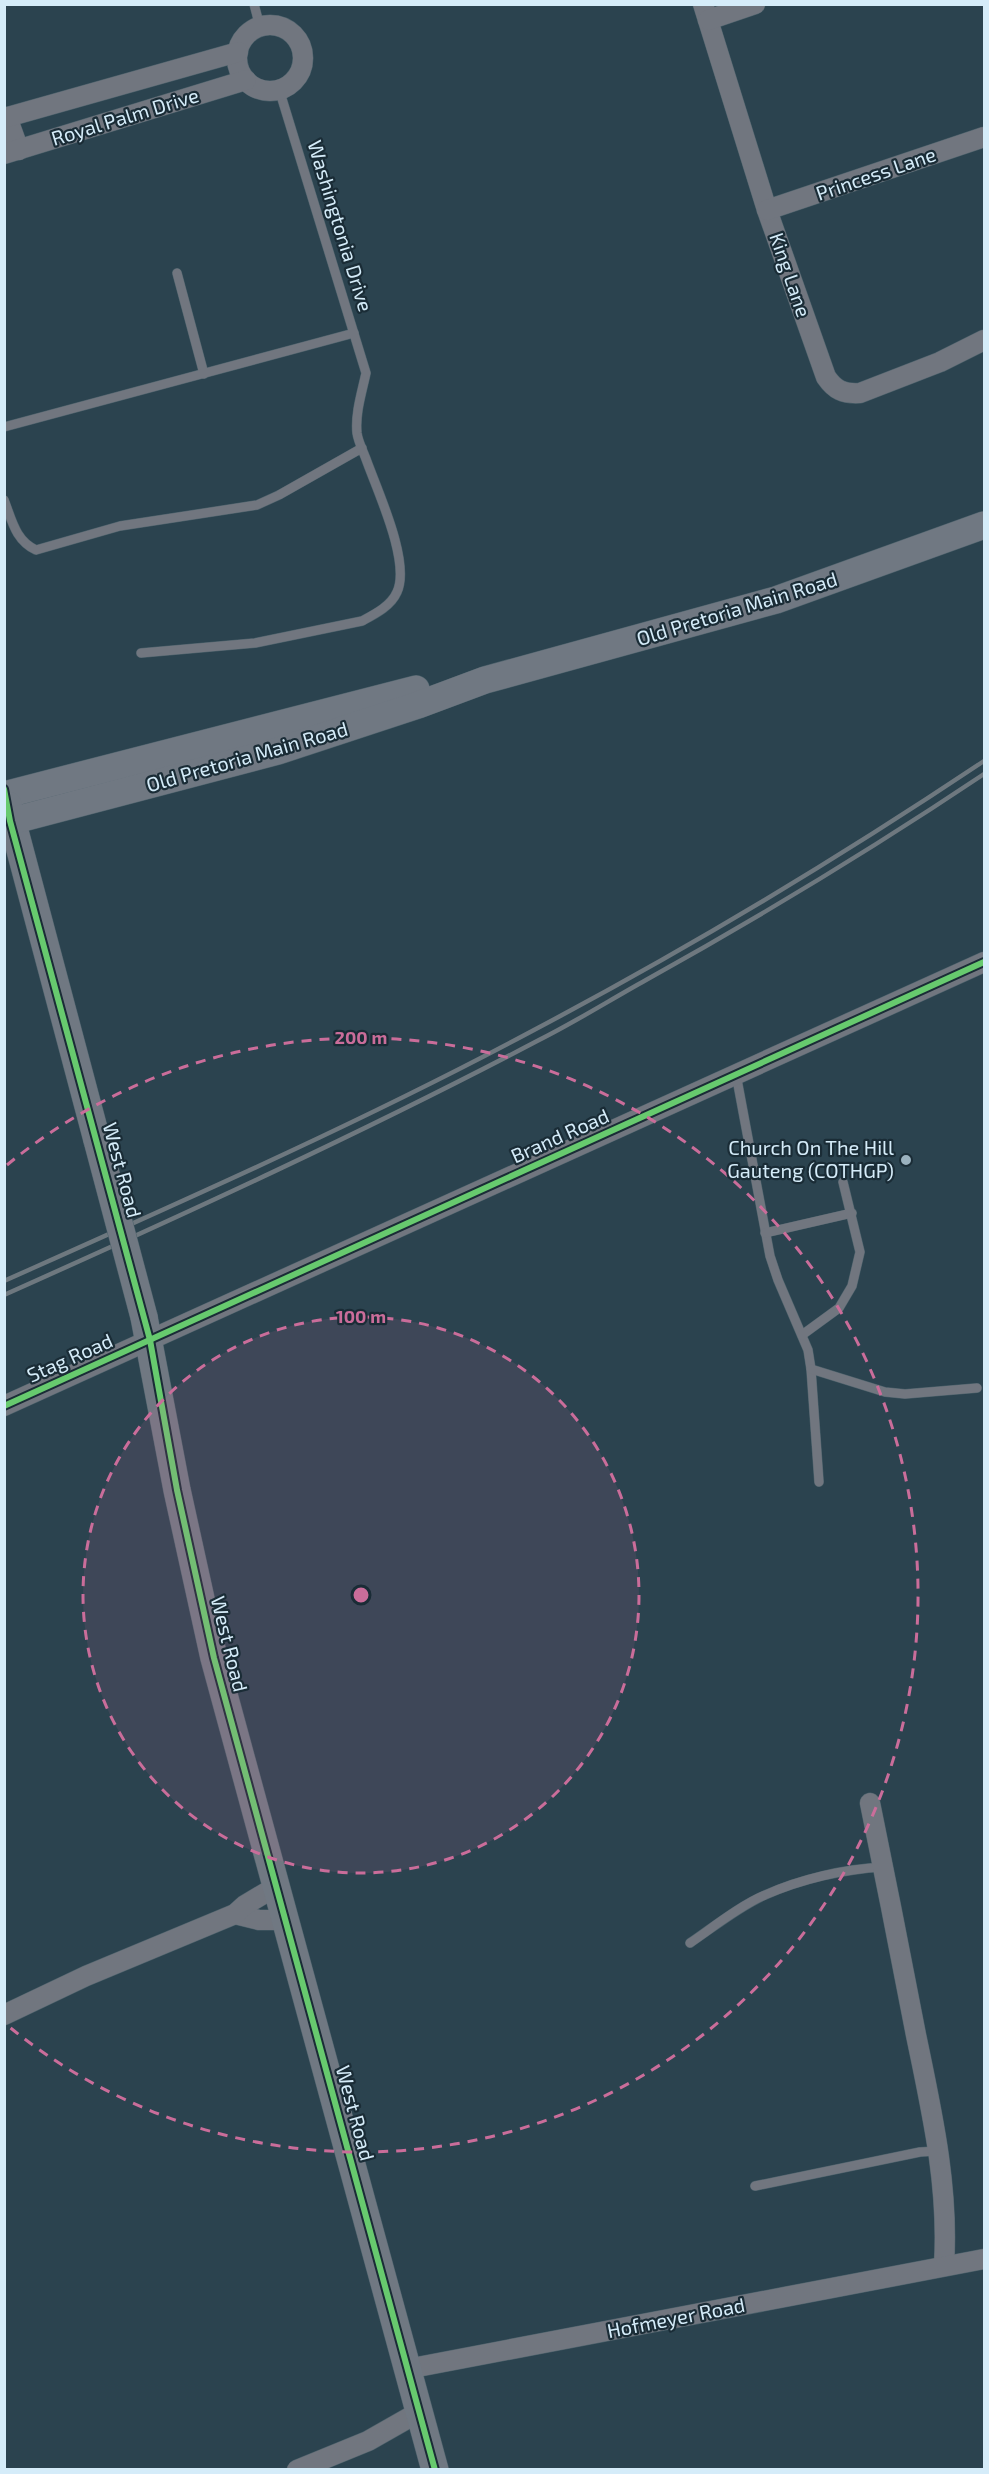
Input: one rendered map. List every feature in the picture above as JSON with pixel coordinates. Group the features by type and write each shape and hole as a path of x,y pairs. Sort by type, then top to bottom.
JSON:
{"street":[{"path":"705,12 755,4"},
{"name":"King Lane","path":"705,12 767,210 826,377 833,388 846,393 860,393 940,362 984,340"},
{"path":"273,26 284,29 297,40 302,52 302,64 298,75 290,84 279,89 262,89 246,80 238,67 238,52 246,36 261,27 273,26"},
{"name":"Royal Palm Drive","path":"6,117 238,52"},
{"name":"Royal Palm Drive","path":"12,152 246,80"},
{"path":"6,117 12,152"},
{"name":"Princess Lane","path":"767,210 984,137"},
{"name":"Old Pretoria Main Road","path":"7,822 279,751 418,705 485,680 776,600 984,525"},
{"name":"Old Pretoria Main Road","path":"5,793 424,687 485,680"},
{"name":"West Road","path":"5,793 7,822 97,1140 147,1328 177,1490 214,1658 435,2469"},
{"name":"Brand Road","path":"147,1328 736,1074 984,962"},
{"name":"Stag Road","path":"4,1406 147,1328"},
{"path":"870,1803 938,2151 946,2210 944,2265"},
{"path":"4,2015 86,1976 235,1914 245,1905 277,1886"},
{"path":"235,1914 248,1919 286,1920"},
{"name":"Hofmeyer Road","path":"407,2369 984,2259"},
{"path":"297,2469 368,2441 419,2412"}],"lane":[{"path":"254,4 261,27"},
{"name":"Washingtonia Drive","path":"279,89 366,373 358,413 357,433 362,448"},
{"path":"177,273 204,374"},
{"path":"4,426 354,333"},
{"path":"4,500 18,538 36,550 120,526 257,505 362,448 396,542 400,561 400,582 393,599 378,613 362,621 255,643 141,653"},
{"path":"736,1074 765,1233 778,1280 802,1335 811,1369 819,1482"},
{"path":"802,1335 839,1308 852,1286 860,1252 843,1182"},
{"path":"765,1233 852,1213"},
{"path":"811,1369 885,1392 905,1394 977,1388"},
{"path":"690,1942 763,1895 860,1868 883,1867"},
{"path":"755,2186 920,2152 938,2151"}],"railway":[{"path":"4,1281 338,1129 534,1030 763,901 984,761"},
{"path":"4,1295 341,1140 552,1033 775,906 984,774"}],"cycle path":[{"path":"4,789 10,821 150,1340 177,1490 214,1658 435,2470"},
{"path":"4,1406 984,962"}],"place":[{"name":"Church On The Hill Gauteng (COTHGP)","path":"906,1160"}]}
